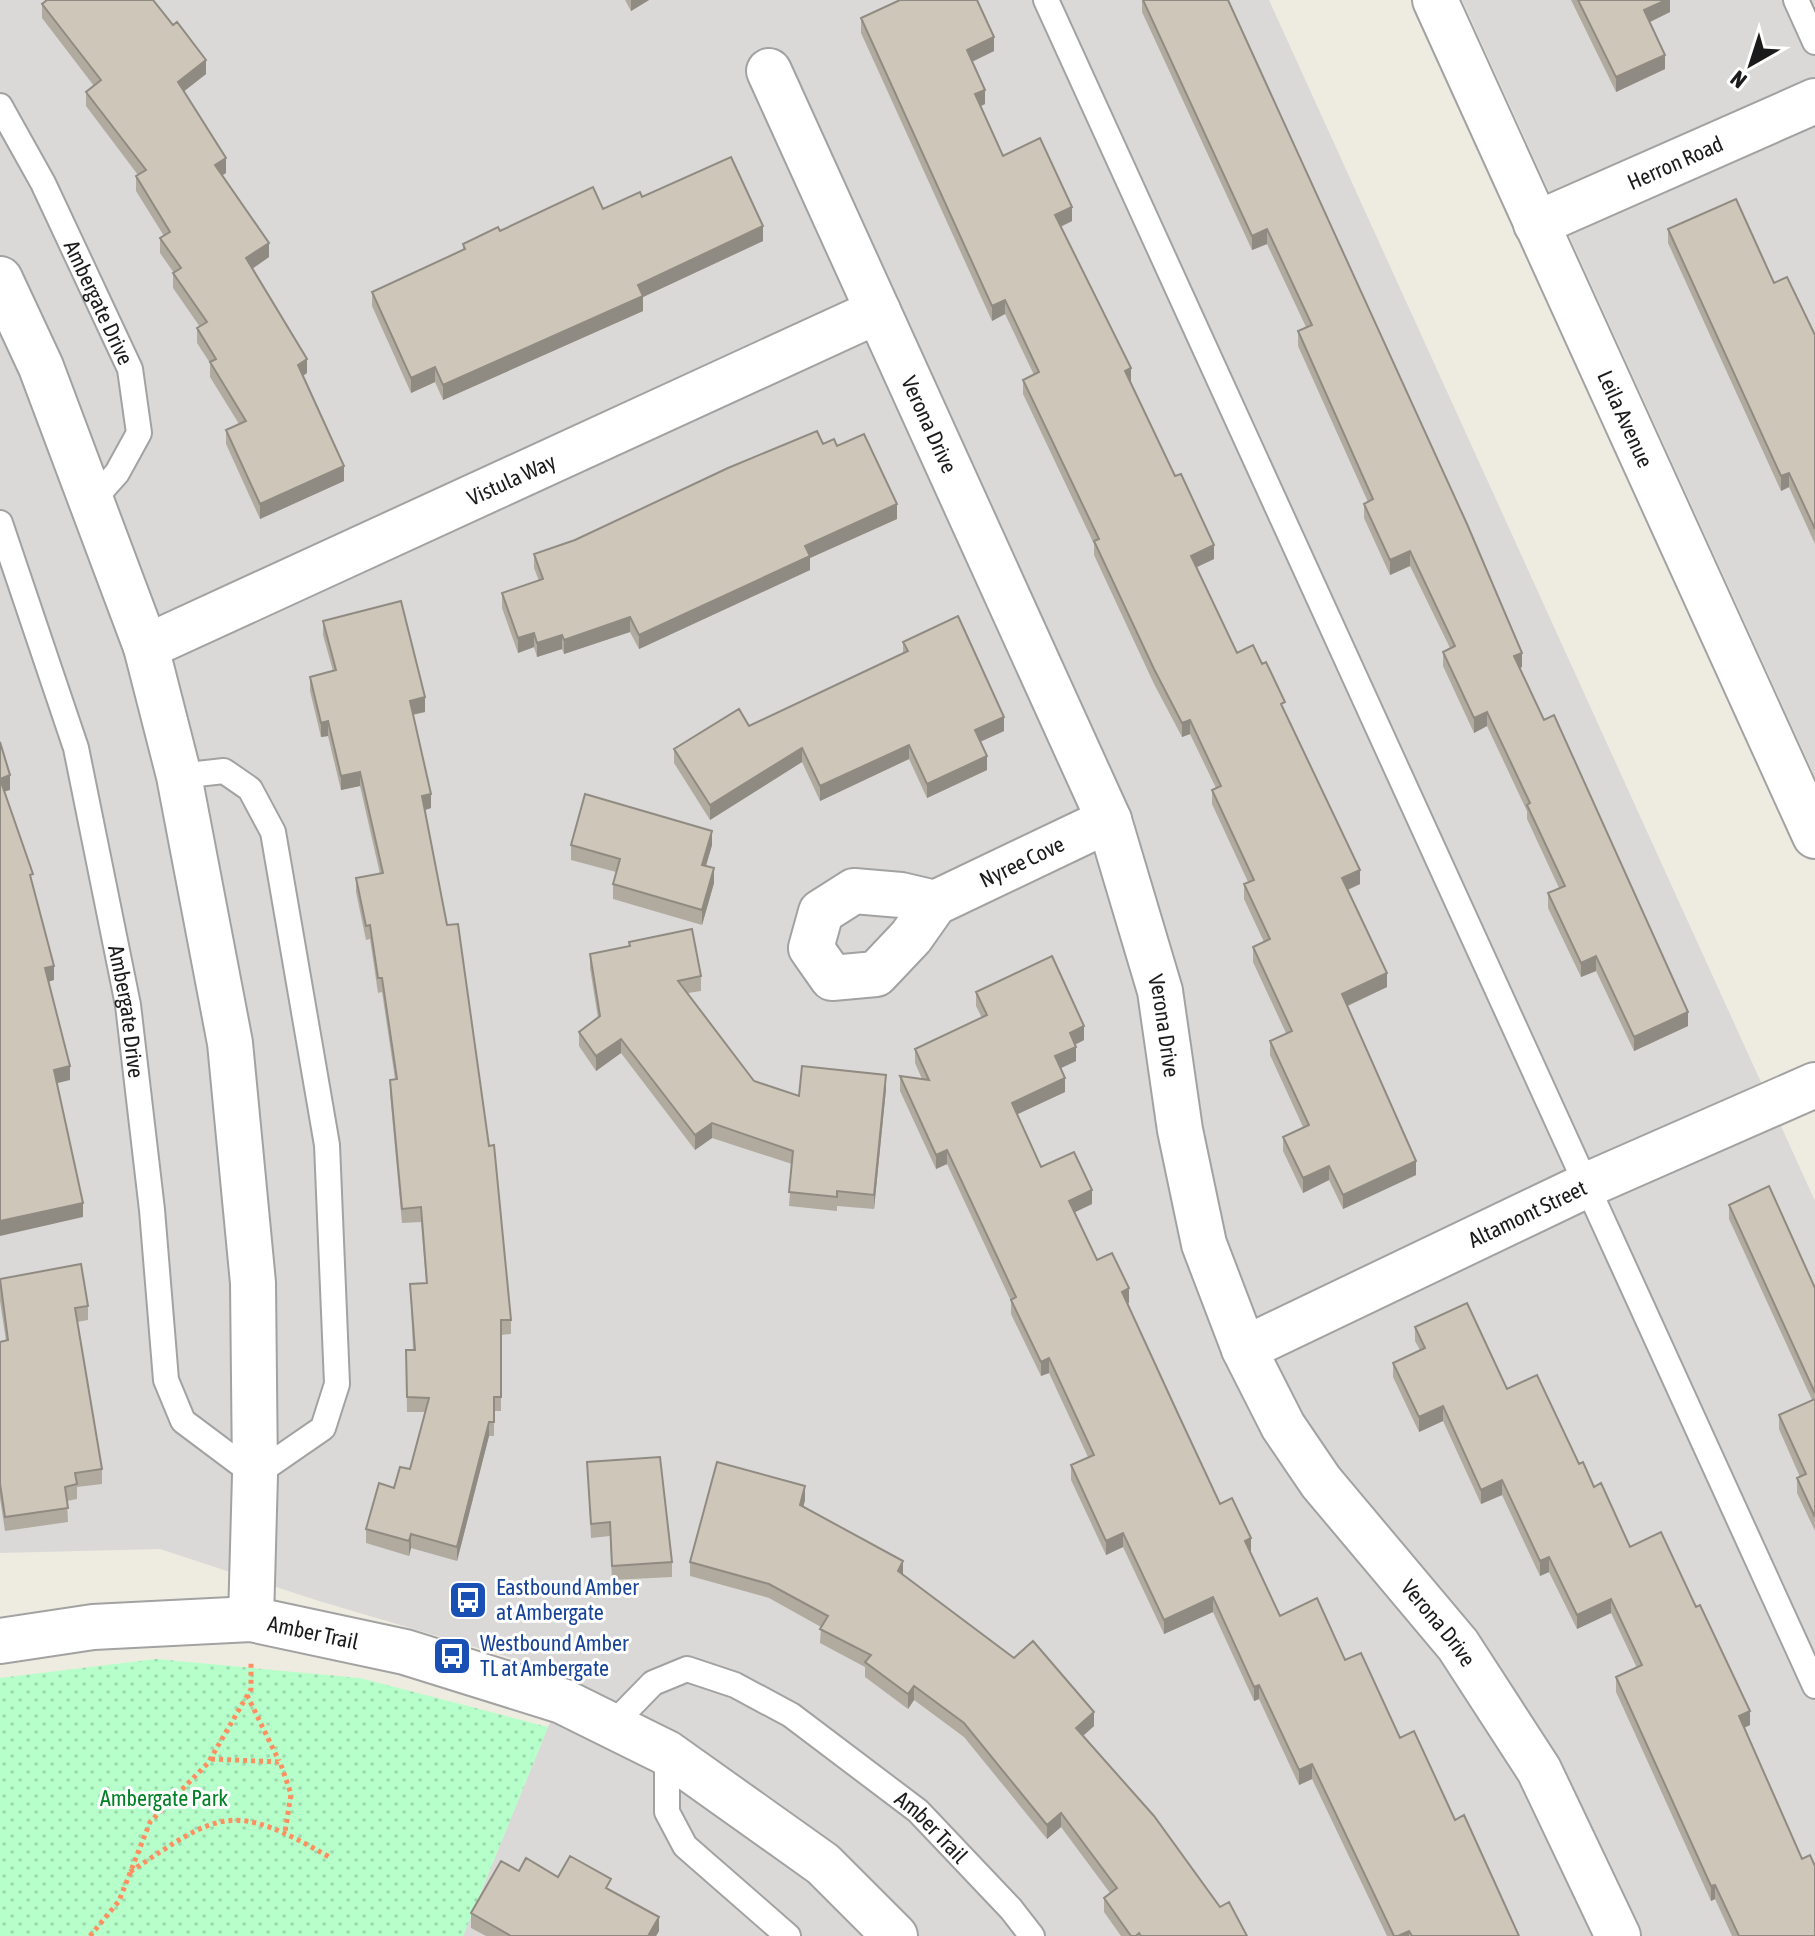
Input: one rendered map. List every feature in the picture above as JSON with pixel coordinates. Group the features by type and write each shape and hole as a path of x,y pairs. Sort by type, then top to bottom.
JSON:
{"street":[{"name":"Leila Avenue","path":"1435,0 1815,836"},
{"name":"Verona Drive","path":"769,71 1109,820 1160,991 1180,1130 1204,1244 1244,1349 1283,1426 1321,1482 1458,1645 1539,1770 1618,1936"},
{"name":"Herron Road","path":"1536,224 1815,101"},
{"path":"0,279 41,367 146,647 179,776 230,1043 253,1283 255,1475 251,1619"},
{"name":"Vistula Way","path":"146,647 878,311"},
{"name":"Nyree Cove","path":"935,903 1109,820"},
{"name":"Altamont Street","path":"1244,1349 1587,1185 1815,1085"},
{"name":"Amber Trail","path":"0,1641 93,1627 251,1619 405,1652 562,1701 667,1753 823,1864 895,1936"}],"lane":[{"path":"1046,0 1815,1686"},
{"path":"1796,0 1815,42"},
{"name":"Ambergate Drive","path":"0,106 43,183 130,369 139,433 117,473 93,500"},
{"name":"Ambergate Drive","path":"0,523 76,748 128,1005 152,1210 166,1380 183,1421 255,1475"},
{"path":"179,776 224,771 250,789 273,832 327,1145 337,1384 323,1428 255,1475"},
{"name":"Amber Trail","path":"613,1724 653,1683 687,1669 735,1685 791,1715 918,1811 1011,1909 1032,1936"},
{"path":"667,1753 667,1812 685,1846 788,1936"}],"path":[{"path":"90,1936 119,1901 150,1822 210,1759 251,1689 251,1619"},
{"path":"247,1695 280,1762 291,1794 285,1832"},
{"path":"210,1759 280,1762"},
{"path":"129,1873 209,1822 247,1819 285,1832 331,1858"}],"shaded area":[{"path":"0,0 1269,0 1815,1201 1815,1936 463,1936 548,1727 573,1676 319,1601 160,1549 0,1553"},
{"path":"1462,0 1815,0 1815,777"}],"green space":[{"name":"Ambergate Park","path":"156,1659 360,1678 548,1727 463,1936 0,1936 0,1678"}],"building":[{"path":"47,0 153,0 173,25 177,22 206,60 178,82 226,158 215,165 269,243 246,258 307,359 298,365 344,466 260,504 226,430 246,421 210,362 216,359 197,328 207,322 173,273 181,268 160,238 170,232 136,176 146,170 86,92 101,80 42,4"},
{"path":"900,0 977,0 994,37 967,50 985,90 975,94 1003,156 1040,138 1072,207 1055,215 1131,368 1125,371 1175,476 1181,474 1214,545 1191,556 1237,653 1253,645 1262,664 1266,662 1285,702 1281,704 1360,870 1342,878 1387,973 1342,994 1416,1161 1343,1195 1329,1166 1303,1178 1283,1137 1309,1125 1270,1041 1292,1031 1253,947 1270,939 1244,884 1254,880 1212,790 1221,786 1190,720 1182,723 1154,669 1094,541 1099,539 1023,380 1039,372 1005,300 992,306 861,18"},
{"path":"1143,0 1228,0 1467,524 1522,653 1514,656 1544,720 1554,715 1688,1012 1634,1037 1596,956 1581,963 1548,893 1565,886 1527,805 1530,803 1487,712 1474,718 1443,652 1455,646 1410,551 1390,560 1364,504 1373,499 1298,331 1312,325 1267,229 1252,236"},
{"path":"1578,0 1666,0 1644,10 1665,55 1616,77"},
{"path":"731,157 763,226 638,285 643,296 443,385 435,367 411,378 372,292 465,249 463,244 498,227 500,231 593,187 603,209 640,192 642,197"},
{"path":"1736,199 1774,283 1787,277 1815,335 1815,529 1789,473 1781,476 1668,229"},
{"path":"817,431 823,444 834,439 837,446 864,434 897,504 805,546 810,556 639,635 630,617 564,640 562,635 537,643 534,633 518,638 502,593 543,579 534,554 575,540 728,468"},
{"path":"401,601 425,697 410,701 431,794 422,796 447,925 458,924 489,1146 494,1145 511,1320 501,1320 501,1397 494,1397 494,1422 489,1422 457,1547 411,1534 409,1541 366,1529 379,1483 394,1488 400,1467 410,1469 429,1398 407,1397 406,1350 415,1350 410,1284 427,1283 421,1207 402,1209 390,1080 397,1079 382,978 378,978 370,925 366,926 356,878 383,873 360,772 341,776 328,721 321,723 310,677 336,670 323,621"},
{"path":"958,616 1004,717 975,730 987,756 927,784 909,745 820,786 802,748 710,805 674,749 739,709 749,726 908,651 903,642"},
{"path":"0,742 10,775 0,779"},
{"path":"0,779 33,874 30,875 54,966 45,968 70,1066 54,1070 83,1203 0,1221"},
{"path":"585,794 712,831 702,865 714,868 702,910 613,884 620,859 571,845"},
{"path":"692,929 701,976 678,981 754,1081 799,1096 802,1066 886,1075 874,1195 837,1191 837,1197 789,1192 793,1151 712,1123 695,1135 621,1039 596,1056 579,1032 600,1016 590,954"},
{"path":"1052,956 1084,1026 1070,1033 1076,1047 1055,1056 1065,1078 1012,1103 1041,1167 1074,1152 1092,1190 1069,1201 1097,1260 1112,1253 1129,1288 1122,1292 1179,1416 1220,1504 1232,1498 1251,1538 1245,1541 1280,1616 1317,1598 1345,1660 1361,1653 1400,1738 1414,1731 1455,1820 1464,1815 1519,1936 1412,1936 1409,1931 1394,1936 1312,1764 1299,1770 1259,1685 1254,1687 1213,1597 1164,1620 1123,1533 1106,1541 1071,1465 1094,1455 1049,1358 1041,1362 1011,1300 1016,1297 947,1150 936,1155 900,1076 929,1080 915,1049 987,1015 976,992"},
{"path":"1769,1186 1815,1288 1815,1393 1729,1205"},
{"path":"81,1264 88,1306 75,1308 102,1469 75,1473 77,1484 65,1487 68,1508 5,1517 0,1484 0,1342 8,1340 0,1279"},
{"path":"1467,1303 1507,1389 1537,1375 1579,1464 1583,1462 1594,1487 1601,1483 1630,1547 1661,1532 1696,1607 1700,1605 1750,1711 1739,1716 1802,1859 1810,1855 1815,1866 1815,1936 1739,1936 1715,1885 1711,1886 1616,1677 1642,1665 1611,1599 1577,1615 1549,1557 1540,1561 1502,1480 1481,1490 1443,1406 1419,1417 1393,1363 1425,1348 1415,1327"},
{"path":"1815,1399 1815,1517 1797,1478 1806,1474 1779,1415"},
{"path":"660,1457 672,1562 612,1566 610,1522 591,1524 587,1462"},
{"path":"717,1462 805,1486 800,1505 903,1561 898,1571 1014,1658 1033,1641 1094,1712 1076,1728 1154,1816 1220,1907 1229,1902 1247,1936 1141,1936 1139,1933 1131,1936 1104,1898 1117,1888 1061,1813 1047,1825 964,1723 914,1686 908,1694 865,1662 871,1655 820,1629 828,1616 769,1584 690,1562"},
{"path":"570,1856 611,1879 606,1888 659,1917 648,1936 511,1936 471,1913 501,1861 519,1871 526,1858 558,1877"}],"place":[{"name":"Eastbound Amber at Ambergate","path":"468,1600"},
{"name":"Westbound Amber TL at Ambergate","path":"452,1656"}]}
